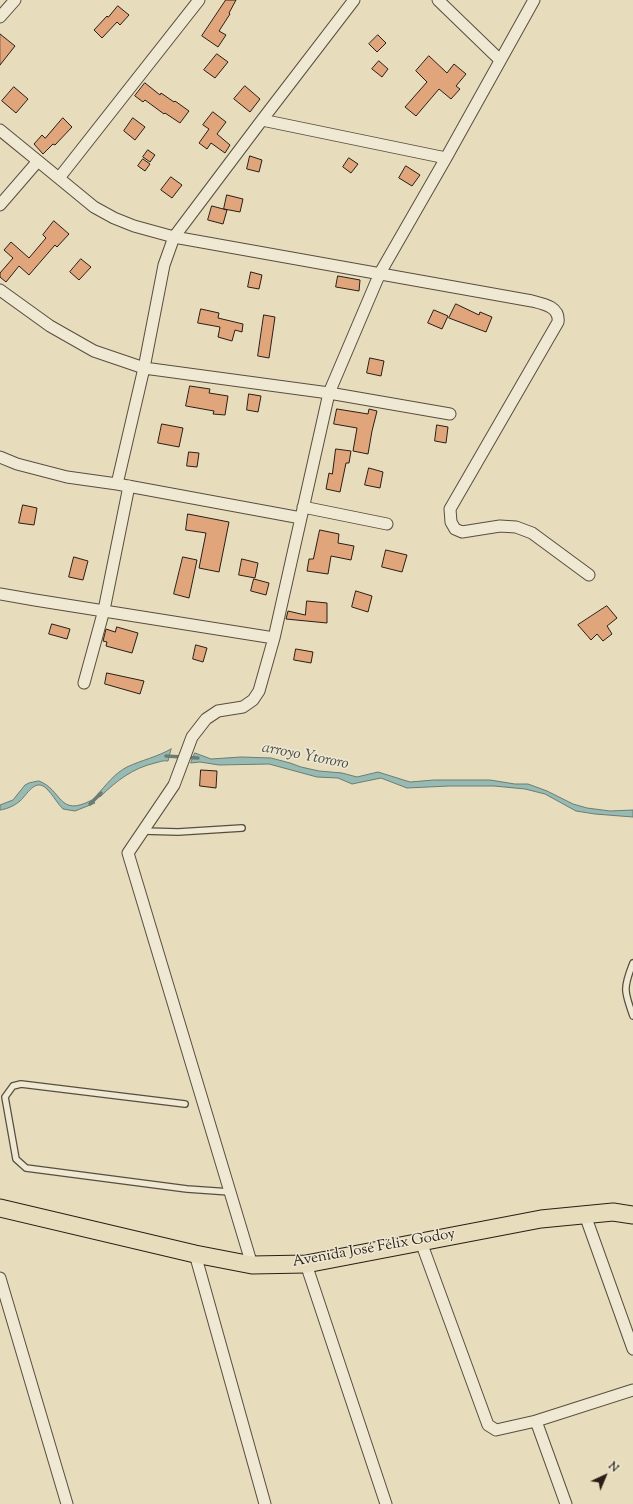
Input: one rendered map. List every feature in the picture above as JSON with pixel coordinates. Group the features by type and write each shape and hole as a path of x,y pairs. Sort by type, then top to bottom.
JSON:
{"main road":[{"name":"Avenida José Félix Godoy","path":"0,1208 195,1254 252,1265 306,1264 541,1219 614,1212 633,1215"}],"street":[{"path":"0,17 15,0"},
{"path":"58,178 199,0"},
{"path":"116,484 144,368 164,264 174,237 354,0"},
{"path":"438,0 500,60"},
{"path":"252,1265 128,852 174,786 190,742 206,719 218,711 243,707 253,700 259,691 274,638 329,393 380,273 534,0"},
{"path":"262,120 446,158"},
{"path":"0,130 94,207 114,218 134,226 174,237 532,300 551,307 559,316 558,322 450,509 451,522 455,529 462,532 500,526 516,527 532,533 589,575"},
{"path":"0,205 38,161"},
{"path":"0,290 50,326 94,351 144,368 329,393 450,414"},
{"path":"0,457 17,464 67,477 130,486 301,518"},
{"path":"84,683 104,610 130,486"},
{"path":"303,507 387,524"},
{"path":"0,594 274,638"},
{"path":"585,1215 633,1349"},
{"path":"421,1242 488,1425 496,1430 536,1421 633,1390"},
{"path":"195,1254 265,1504"},
{"path":"306,1264 386,1504"},
{"path":"0,1278 67,1504"},
{"path":"536,1421 566,1504"}],"lane":[{"path":"143,831 178,832 242,828"},
{"path":"633,962 625,982 626,996 633,1016"},
{"path":"185,1104 21,1084 13,1086 4,1097 16,1159 26,1168 187,1189 230,1192"}],"water":[{"path":"171,749 168,761 162,761 139,768 112,786 100,797 97,795 119,772 127,767"},
{"path":"195,753 211,759 241,757 271,758 319,771 342,773 357,777 378,772 410,782 434,780 490,780 515,784 528,784 547,791 573,804 587,808 610,811 633,810 633,817 576,811 545,794 525,789 494,786 407,788 381,778 352,784 338,778 317,777 269,764 219,765 200,762 191,763"},
{"path":"39,781 47,785 62,801 67,804 73,806 81,805 92,800 95,803 75,811 63,809 47,789 39,785 32,788 20,801 8,808 0,810 0,805 13,800 25,785"}],"building":[{"path":"226,0 236,0 229,13 230,14 219,31 226,35 218,47 202,36"},
{"path":"118,6 129,15 120,25 117,22 102,38 94,30"},
{"path":"0,34 15,46 0,65"},
{"path":"378,35 386,43 377,52 369,44"},
{"path":"217,54 228,62 215,78 204,70"},
{"path":"429,56 447,73 454,64 466,74 456,86 460,89 451,99 439,89 416,116 405,107 427,82 416,71"},
{"path":"379,61 388,69 382,77 372,69"},
{"path":"145,83 160,95 161,93 189,111 180,123 165,113 164,114 145,100 143,102 135,96"},
{"path":"245,86 260,99 250,112 234,99"},
{"path":"14,87 28,99 16,113 2,101"},
{"path":"213,112 226,122 217,134 230,145 225,153 211,143 207,149 199,143 209,129 203,125"},
{"path":"63,118 72,127 55,145 53,144 43,154 34,144 42,135 45,138"},
{"path":"133,118 145,127 135,140 124,131"},
{"path":"148,150 155,155 150,162 143,157"},
{"path":"250,156 262,160 259,172 247,169"},
{"path":"349,158 358,164 351,173 343,167"},
{"path":"143,159 150,164 145,171 138,166"},
{"path":"406,166 420,175 412,186 399,178"},
{"path":"171,177 182,185 172,198 161,190"},
{"path":"227,195 243,199 240,212 224,209"},
{"path":"212,206 227,210 223,224 208,220"},
{"path":"54,221 69,234 57,247 55,245 29,275 19,266 6,282 0,277 0,273 13,258 4,250 11,242 29,258 46,238 43,235"},
{"path":"81,259 91,267 79,280 70,272"},
{"path":"251,272 262,275 259,289 248,287"},
{"path":"338,276 360,280 359,291 336,287"},
{"path":"456,304 479,315 480,312 492,317 486,332 449,318"},
{"path":"201,309 219,313 218,318 243,324 242,332 235,330 232,341 218,337 220,327 198,323"},
{"path":"434,310 448,316 442,329 428,323"},
{"path":"264,315 275,317 269,358 258,356"},
{"path":"370,358 384,361 381,376 367,373"},
{"path":"190,386 210,389 209,393 228,396 225,415 213,414 214,411 186,406"},
{"path":"249,394 261,396 258,412 247,410"},
{"path":"337,409 368,414 369,409 377,411 368,454 353,451 357,428 334,424"},
{"path":"162,424 183,428 179,447 158,443"},
{"path":"437,425 448,427 446,443 435,441"},
{"path":"336,449 351,451 349,463 346,463 340,492 326,489 329,473 332,474"},
{"path":"189,452 199,453 197,467 187,466"},
{"path":"369,468 383,472 380,488 365,485"},
{"path":"23,505 37,508 34,525 19,523"},
{"path":"188,514 229,522 219,572 199,568 206,533 186,530"},
{"path":"320,530 339,534 338,543 354,546 351,560 331,556 328,574 307,571 309,559 313,559"},
{"path":"386,550 407,555 402,572 382,567"},
{"path":"74,557 88,561 83,580 69,577"},
{"path":"183,557 197,560 189,598 174,594"},
{"path":"242,559 258,563 255,578 239,575"},
{"path":"254,579 269,583 266,595 251,591"},
{"path":"356,591 372,596 368,612 352,607"},
{"path":"307,601 327,603 327,623 286,619 288,611 305,615"},
{"path":"607,606 617,618 607,626 612,634 603,641 597,634 591,640 578,625"},
{"path":"52,624 70,629 67,639 49,634"},
{"path":"117,627 138,633 132,653 106,646 107,642 103,641 106,629 115,632"},
{"path":"196,645 207,648 203,662 193,659"},
{"path":"296,649 313,652 311,663 294,660"},
{"path":"107,673 144,681 140,694 105,684"},
{"path":"201,770 217,771 216,788 200,786"}],"waterway":[{"name":"arroyo Ytororo","path":"166,756 198,758"},
{"name":"arroyo Ytororo","path":"90,804 101,793"}]}
